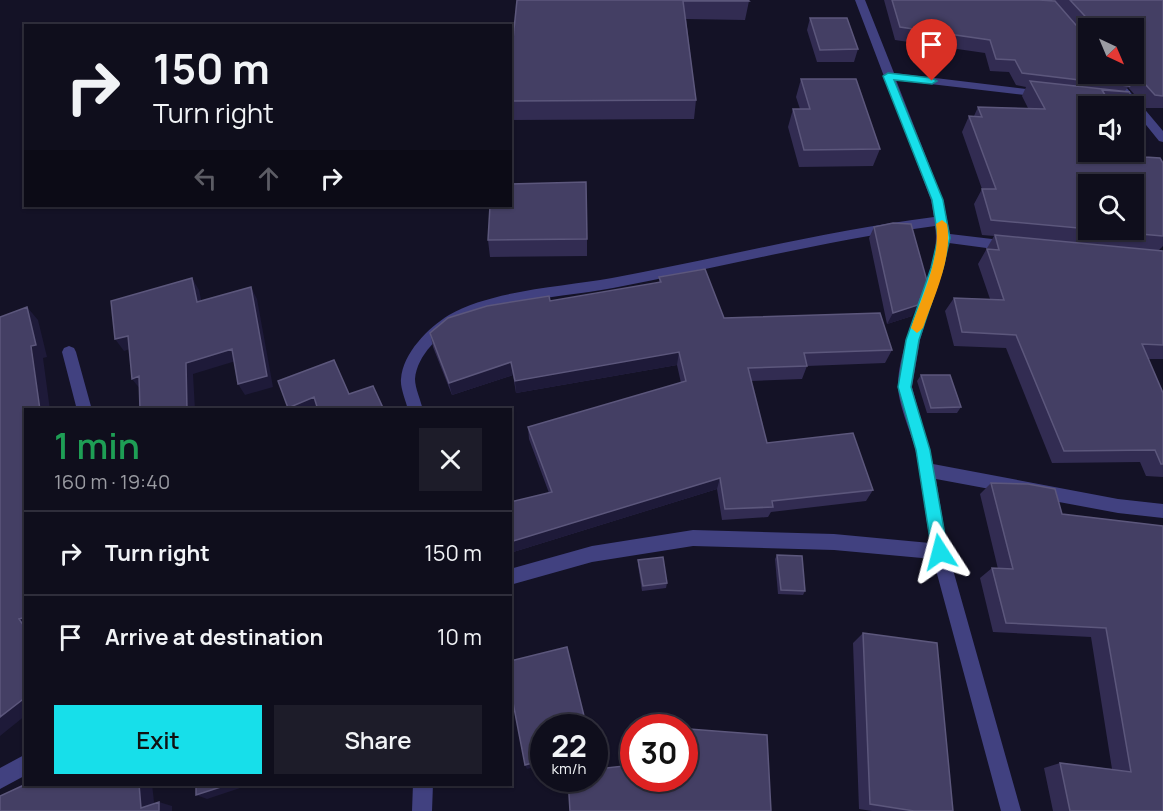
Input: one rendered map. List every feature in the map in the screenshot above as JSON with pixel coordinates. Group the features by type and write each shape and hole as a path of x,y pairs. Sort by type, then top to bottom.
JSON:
{"street":[{"path":"860,0 937,200 941,220 944,238 937,268 913,340 905,387 923,450 940,552 1011,811"},
{"path":"888,76 1052,95"},
{"path":"1118,84 1127,96"},
{"path":"1144,114 1163,116"},
{"path":"1144,115 1163,138"},
{"path":"415,408 408,379 417,352 429,338 454,320 489,304 612,283 870,230 941,220"},
{"path":"944,238 1026,248"},
{"path":"69,352 85,408"},
{"path":"927,470 1118,506 1163,511"},
{"path":"512,577 592,554 693,538 834,542 940,552"},
{"path":"0,779 24,765"},
{"path":"422,811 423,786"}],"building":[{"path":"517,0 749,1 683,1 696,100 512,101 513,39"},
{"path":"892,0 1055,1 1078,27 1078,80 1022,73 1015,60 996,59 990,40 900,27"},
{"path":"1070,0 1163,0 1163,96 1155,95 1144,83 1144,18 1087,18"},
{"path":"810,18 847,18 858,49 820,50"},
{"path":"801,79 856,79 880,149 804,150 793,109 810,109"},
{"path":"1030,81 1130,92 1102,90 1106,96 1078,96 1078,162 1144,162 1144,155 1160,158 1163,163 1163,236 1144,234 1144,174 1078,174 1078,228 991,220 982,189 996,189 969,116 982,117 978,107 1045,109"},
{"path":"586,182 587,239 488,240 490,207 512,207 512,184"},
{"path":"893,223 911,224 927,281 918,305 893,313 874,227"},
{"path":"995,235 1163,251 1163,345 1142,344 1163,393 1163,464 1155,450 1064,451 1016,335 962,332 954,298 1004,300 987,249 999,250"},
{"path":"705,269 724,318 880,313 892,350 804,353 807,366 748,368 767,443 853,433 873,490 772,501 773,507 725,509 720,478 512,541 512,502 552,492 528,427 686,381 679,352 515,381 511,362 449,383 430,333 448,318 487,306 549,296 550,301 661,282 659,277"},
{"path":"192,278 197,302 251,287 267,376 238,384 232,349 186,363 187,408 140,408 139,376 132,379 128,336 115,339 111,301"},
{"path":"27,307 36,345 31,346 40,408 24,408 24,618 19,619 24,626 24,699 0,717 0,317"},
{"path":"334,360 349,394 373,386 383,408 317,408 314,397 288,408 278,381"},
{"path":"921,375 950,375 961,407 931,408"},
{"path":"991,483 1028,484 1055,489 1062,514 1163,526 1163,811 1070,811 1060,763 1131,772 1106,628 1006,623 992,568 1013,569"},
{"path":"777,555 802,556 805,591 781,590"},
{"path":"663,557 667,583 643,586 638,560"},
{"path":"863,633 937,643 953,811 914,811 870,804"},
{"path":"567,647 584,714 530,714 530,764 525,765 512,697 512,661"},
{"path":"698,730 767,735 771,811 570,811 569,792 608,792 608,768 620,766 620,792 698,792"},
{"path":"24,785 139,786 141,808 159,802 159,811 0,811 0,796"},
{"path":"196,786 224,786 196,795"}],"slow traffic":[{"path":"917,328 937,268 944,238 942,224"}],"route":[{"path":"932,81 888,76 937,200 944,238 937,268 913,340 905,387 923,450 940,552"}]}
